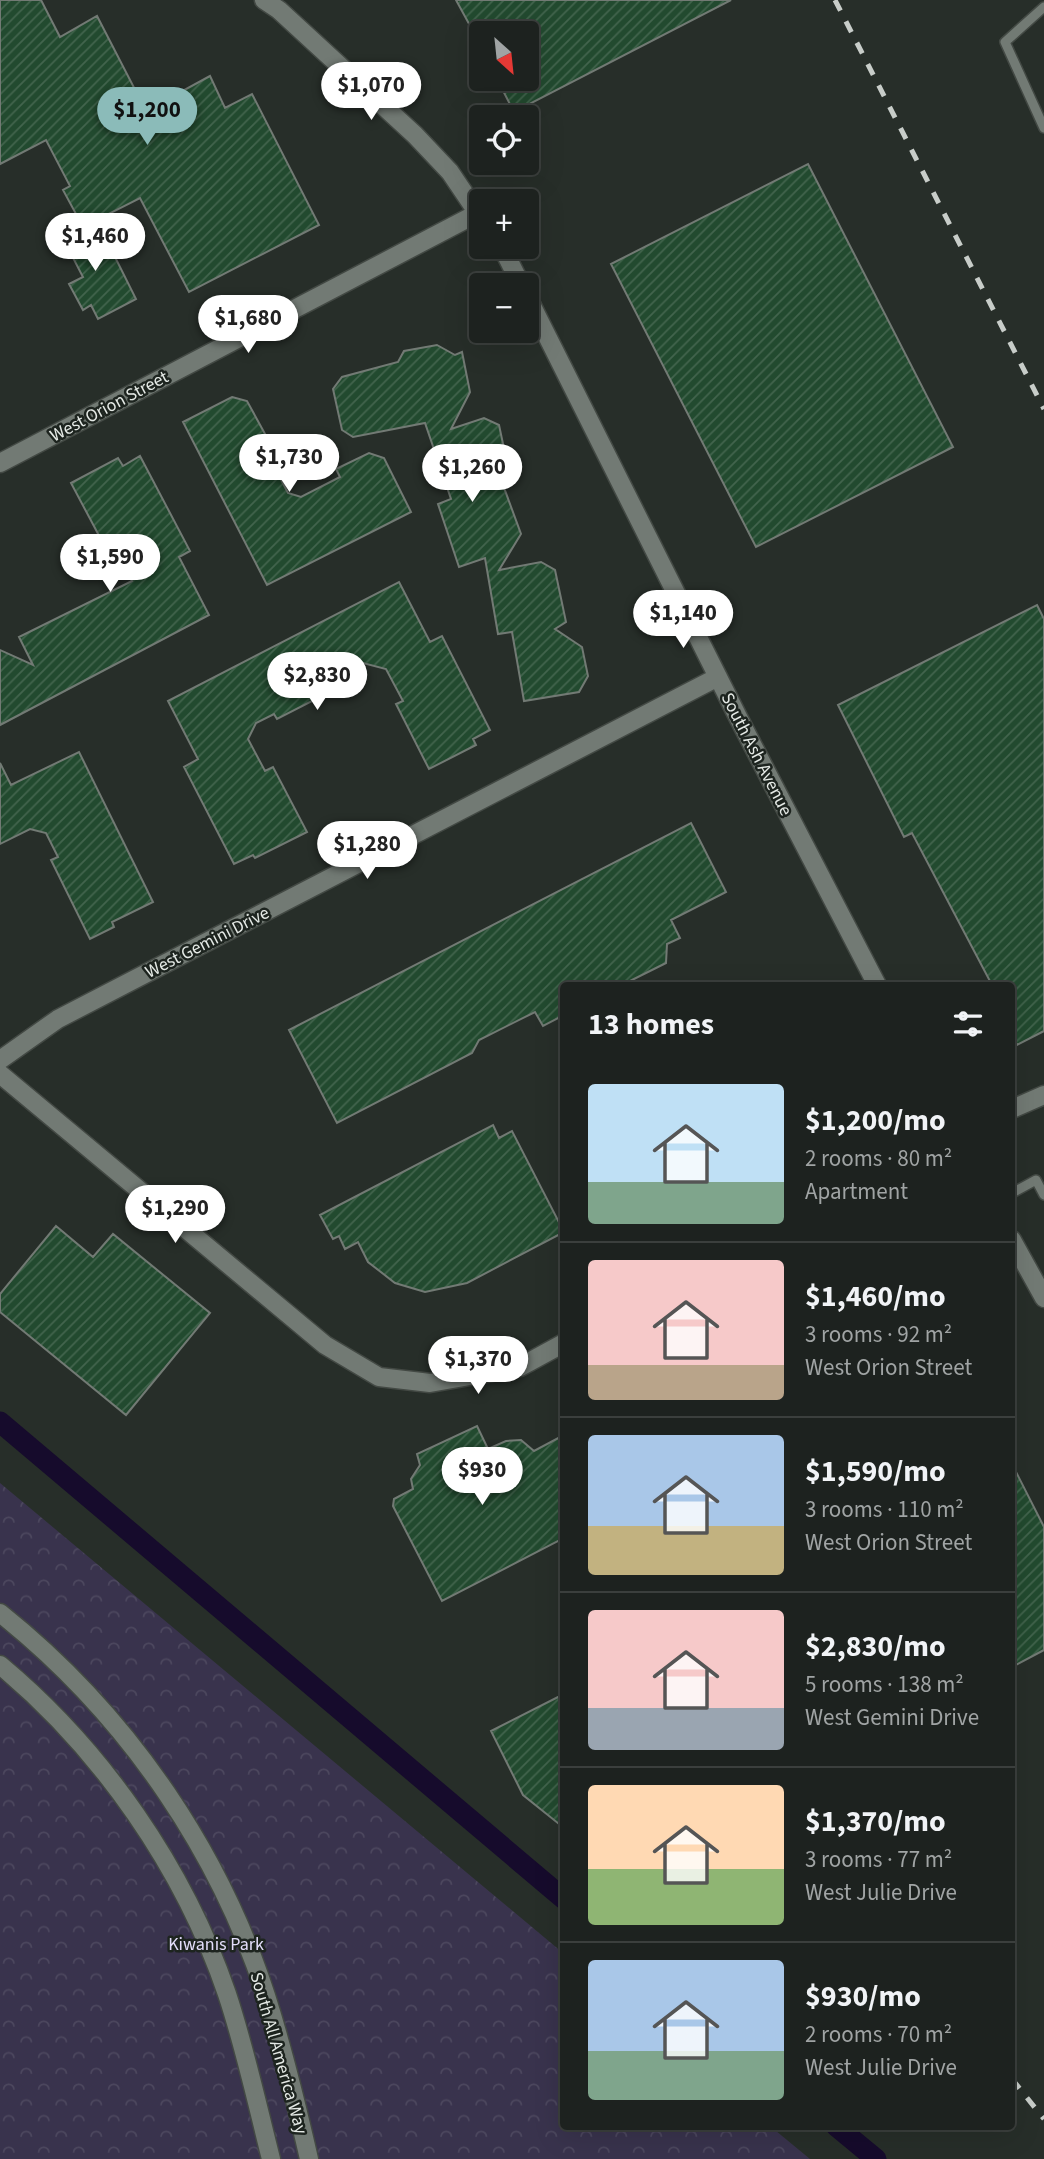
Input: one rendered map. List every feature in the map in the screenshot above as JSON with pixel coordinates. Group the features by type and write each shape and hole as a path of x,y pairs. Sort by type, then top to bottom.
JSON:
{"street":[{"path":"276,4 415,135 450,172 469,200"},
{"name":"West Orion Street","path":"0,463 469,220"},
{"name":"South Ash Avenue","path":"539,320 718,677 875,982"},
{"name":"West Gemini Drive","path":"0,1060 58,1019 718,677"},
{"path":"0,1074 325,1345 379,1377 430,1383 477,1377 520,1367 560,1345"},
{"path":"1015,1108 1044,1095"},
{"path":"1015,1245 1044,1298"},
{"name":"South All America Way","path":"0,1613 67,1672 147,1763 206,1857 249,1952 272,2014 309,2159"},
{"name":"South All America Way","path":"0,1665 49,1709 109,1779 136,1815 179,1885 200,1926 228,1996 271,2159"}],"lane":[{"path":"1044,7 1005,42 1044,128"},
{"path":"1015,1191 1036,1180 1044,1195"}],"green space":[{"name":"Kiwanis Park","path":"0,1483 560,1950 560,2130 775,2130 810,2159 0,2159"}],"building":[{"path":"0,0 41,0 60,37 97,16 146,111 210,76 225,108 252,94 319,225 189,292 140,198 83,227 63,190 70,186 46,140 0,164"},
{"path":"456,0 731,0 528,105 510,105 503,91 539,91 539,21 469,21 469,24"},
{"path":"808,164 953,447 756,547 611,264"},
{"path":"76,215 98,258 112,251 136,299 98,319 91,305 83,310 69,284 83,277 56,225"},
{"path":"437,345 455,355 462,352 470,392 451,429 484,418 499,425 506,458 499,474 521,534 499,570 541,562 555,570 566,622 555,629 582,647 588,676 579,692 524,701 512,632 498,634 485,558 459,567 438,504 451,499 425,423 353,437 342,430 333,389 342,377 398,362 404,351"},
{"path":"232,397 247,401 276,454 269,457 288,493 301,497 340,477 336,469 369,453 384,458 411,512 267,585 183,422"},
{"path":"140,456 190,551 179,557 209,615 0,725 0,650 33,665 19,637 132,581 110,541 104,545 71,483 118,458 123,466"},
{"path":"399,582 430,642 442,636 490,730 473,739 476,745 429,769 396,704 403,701 386,669 344,658 355,679 277,719 274,714 256,723 248,739 265,771 273,767 307,832 255,858 253,855 234,864 184,767 198,759 168,701"},
{"path":"1037,605 1044,619 1044,1031 1017,1045 1015,982 990,982 912,833 904,837 838,705"},
{"path":"79,752 153,902 112,922 114,927 90,939 51,860 58,857 46,833 30,829 0,844 0,763 11,785"},
{"path":"691,823 726,892 671,920 680,938 667,944 666,963 628,982 560,982 560,1017 543,1026 535,1012 479,1040 472,1053 337,1123 289,1030"},
{"path":"493,1125 499,1138 512,1131 560,1224 560,1234 467,1283 425,1292 395,1283 368,1262 358,1242 345,1249 339,1236 333,1239 320,1215"},
{"path":"56,1226 93,1257 113,1234 210,1313 126,1415 0,1312 0,1294"},
{"path":"477,1426 488,1449 506,1441 521,1440 534,1451 560,1437 560,1540 442,1601 393,1506 394,1499 413,1489 411,1479 420,1465 417,1454"},
{"path":"1015,1470 1044,1527 1044,1650 1015,1665"},
{"path":"560,1696 560,1825 523,1795 491,1731"}],"waterway":[{"path":"0,1422 560,1896"},
{"path":"841,2130 876,2159"}],"railway":[{"path":"835,0 1044,409"},
{"path":"1015,2083 1044,2119"}]}
